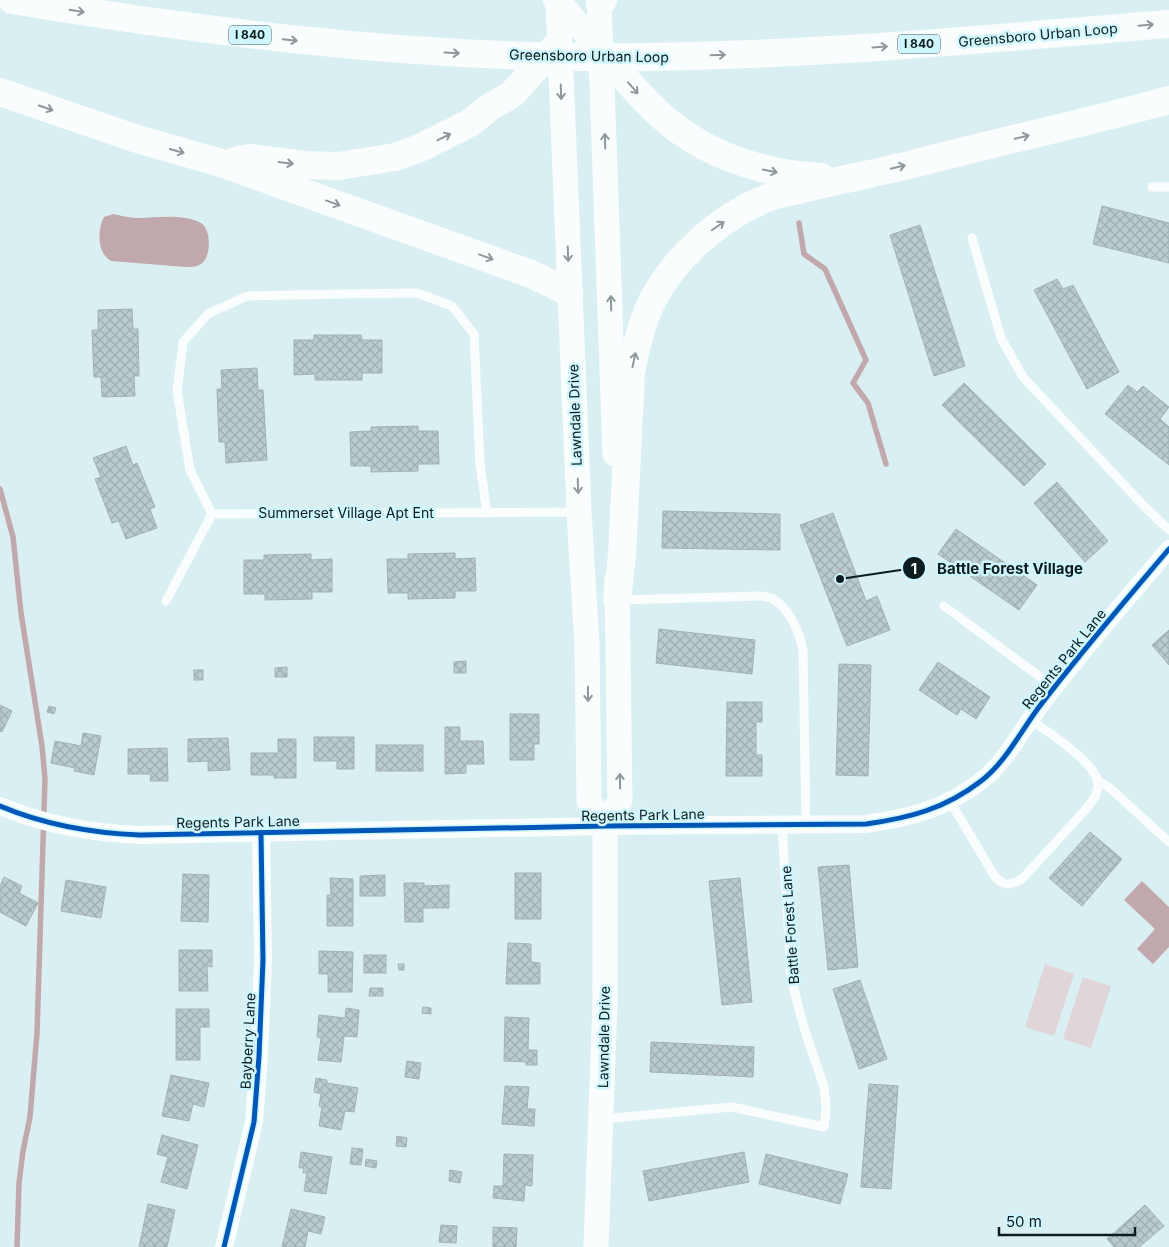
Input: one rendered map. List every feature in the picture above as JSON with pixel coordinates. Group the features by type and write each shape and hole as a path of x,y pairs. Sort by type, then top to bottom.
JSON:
{"highway":[{"name":"Greensboro Urban Loop","path":"12,0 156,23 258,36 343,45 489,55 669,57 765,54 840,50 1169,24"},
{"path":"221,163 250,158 304,165 339,166 395,157 420,148 470,124 490,107 512,94 569,34"},
{"path":"601,51 656,112 676,128 717,153 759,168 781,173 803,176 850,177"},
{"path":"0,92 134,138 221,163 531,274 569,292"},
{"path":"617,600 622,555 631,372 637,342 649,308 663,283 682,258 703,237 739,212 771,197 1169,100"}],"main road":[{"name":"Lawndale Drive","path":"557,0 569,34 569,292 587,645 589,801 605,826 605,1003 596,1247"},
{"path":"601,1 569,34 601,51"},
{"path":"601,1 601,51 615,422 620,801 605,826"}],"street":[{"name":"Regents Park Lane","path":"0,806 24,816 68,827 108,834 140,835 605,826 866,824 900,819 926,812 950,801 980,782 995,769 1054,688 1169,549"},
{"name":"Bayberry Lane","path":"224,1247 254,1122 264,960 261,833"}],"lane":[{"path":"1152,187 1169,186"},
{"path":"972,238 1001,338 1023,377 1144,506 1169,530"},
{"path":"166,601 212,514 190,470 177,391 183,342 208,314 248,296 417,293 452,306 474,334 480,464 487,513"},
{"name":"Summerset Village Apt Ent","path":"212,514 579,512"},
{"path":"617,600 761,596 772,599 781,606 796,626 801,637 806,824"},
{"path":"944,606 1054,688"},
{"path":"950,801 991,872 1001,883 1011,885 1022,879 1087,808 1094,798 1098,784 1094,773 1084,760 1030,719"},
{"path":"1097,780 1117,794 1169,842"},
{"name":"Battle Forest Lane","path":"602,1119 732,1107 824,1126 826,1109 824,1087 804,1028 791,978 782,824"}],"shaded area":[{"path":"113,214 137,218 179,217 195,220 205,227 207,232 209,244 207,256 201,264 189,267 111,261 103,253 99,235 104,217"},
{"path":"1142,881 1169,907 1169,947 1153,964 1137,949 1155,929 1124,900"},
{"path":"1045,964 1074,974 1054,1036 1025,1027"},
{"path":"1083,977 1111,986 1091,1048 1063,1039"}],"building":[{"path":"1102,206 1169,223 1169,263 1093,244"},
{"path":"920,225 965,366 934,376 890,235"},
{"path":"1057,279 1063,289 1073,285 1119,372 1087,389 1034,290"},
{"path":"132,309 133,329 138,329 139,376 134,376 135,396 102,397 101,377 94,377 92,330 98,330 98,310"},
{"path":"314,335 361,335 362,340 382,340 382,373 362,373 362,380 315,380 315,374 294,375 294,340 314,340"},
{"path":"257,368 258,390 263,390 267,460 226,463 225,442 219,442 217,389 222,389 221,370"},
{"path":"964,383 1046,464 1024,486 942,405"},
{"path":"1128,385 1137,392 1143,386 1169,407 1160,419 1169,427 1169,465 1105,414"},
{"path":"418,426 418,431 438,431 439,464 418,464 418,471 371,472 371,466 351,466 350,432 371,431 371,427"},
{"path":"126,446 133,465 137,463 155,507 150,509 157,528 126,539 119,521 112,523 95,479 101,477 93,458"},
{"path":"1057,482 1108,541 1085,562 1034,503"},
{"path":"663,511 780,514 780,550 662,548"},
{"path":"833,513 866,601 877,596 890,630 847,646 800,525"},
{"path":"956,529 1037,585 1019,610 938,554"},
{"path":"455,553 455,559 475,558 476,591 455,591 455,598 408,599 408,593 388,593 387,559 408,559 408,554"},
{"path":"311,554 311,560 332,559 332,592 312,592 312,599 265,600 265,594 244,594 244,560 264,560 264,555"},
{"path":"659,629 755,640 752,674 656,663"},
{"path":"1169,630 1169,665 1152,645"},
{"path":"466,661 466,673 454,673 454,662"},
{"path":"938,662 990,697 976,719 961,709 957,715 919,690"},
{"path":"839,664 871,665 868,776 836,775"},
{"path":"287,667 287,677 275,677 275,668"},
{"path":"194,670 203,670 203,680 194,680"},
{"path":"727,702 762,702 762,722 756,722 756,755 762,755 762,776 726,776"},
{"path":"0,705 12,711 2,732 0,731"},
{"path":"49,706 56,708 54,714 47,712"},
{"path":"510,714 539,714 539,744 534,744 534,760 510,760"},
{"path":"445,727 460,727 460,741 483,741 484,764 466,764 466,773 445,774"},
{"path":"83,733 101,736 94,775 74,771 75,768 51,763 55,741 81,746"},
{"path":"314,737 354,737 354,769 337,769 337,761 314,761"},
{"path":"228,738 230,770 208,771 208,761 188,762 188,739"},
{"path":"278,739 296,739 296,778 274,778 274,775 251,775 251,753 278,753"},
{"path":"376,745 423,745 423,771 376,771"},
{"path":"167,748 168,781 150,781 151,774 128,774 128,749"},
{"path":"1090,832 1122,859 1082,906 1049,878"},
{"path":"849,865 858,967 828,970 818,867"},
{"path":"515,873 541,873 541,919 515,919"},
{"path":"183,874 209,875 208,922 181,921"},
{"path":"385,875 385,896 360,896 360,876"},
{"path":"4,877 22,886 19,893 38,903 26,926 0,912 0,886"},
{"path":"330,878 353,879 353,926 327,926 327,895 331,895"},
{"path":"740,878 752,1002 722,1005 709,881"},
{"path":"66,880 106,887 101,918 61,911"},
{"path":"404,883 424,883 424,886 449,885 449,908 423,908 423,922 405,922"},
{"path":"508,943 531,944 531,962 540,963 540,984 506,984"},
{"path":"179,950 212,950 212,967 207,966 208,991 179,991"},
{"path":"319,951 353,952 352,992 328,992 328,974 319,974"},
{"path":"364,955 386,955 386,973 364,973"},
{"path":"398,964 404,964 404,970 399,970"},
{"path":"860,980 887,1059 859,1069 833,989"},
{"path":"370,988 383,988 383,996 369,996"},
{"path":"423,1007 431,1008 431,1014 422,1013"},
{"path":"346,1008 359,1010 357,1037 344,1036 341,1062 318,1060 321,1038 317,1037 319,1015 345,1018"},
{"path":"176,1009 209,1009 209,1027 200,1027 200,1060 176,1060"},
{"path":"505,1017 529,1018 528,1050 537,1050 537,1065 526,1065 526,1062 504,1061"},
{"path":"651,1042 754,1047 753,1077 650,1072"},
{"path":"407,1061 421,1063 419,1079 405,1077"},
{"path":"171,1075 209,1083 204,1107 193,1104 189,1121 162,1116"},
{"path":"316,1078 327,1080 327,1083 358,1088 354,1112 345,1111 341,1130 319,1126 322,1107 319,1106 321,1094 314,1092"},
{"path":"869,1084 898,1086 891,1189 861,1187"},
{"path":"505,1086 529,1087 527,1109 535,1109 534,1126 502,1124"},
{"path":"162,1135 198,1145 187,1189 161,1182 168,1157 157,1154"},
{"path":"397,1136 407,1138 406,1147 396,1146"},
{"path":"352,1148 363,1149 361,1165 350,1164"},
{"path":"301,1152 332,1157 326,1194 304,1191 307,1173 303,1173 304,1168 299,1168"},
{"path":"744,1152 749,1182 649,1201 643,1171"},
{"path":"504,1154 533,1155 532,1186 525,1185 524,1201 493,1198 494,1186 503,1186"},
{"path":"766,1154 848,1174 840,1204 759,1184"},
{"path":"366,1159 377,1161 376,1168 365,1166"},
{"path":"450,1170 462,1172 460,1183 449,1181"},
{"path":"148,1204 175,1210 167,1247 139,1247"},
{"path":"1145,1205 1164,1226 1139,1247 1114,1247 1107,1239"},
{"path":"291,1209 325,1217 321,1234 308,1231 305,1247 282,1247"},
{"path":"441,1225 457,1226 456,1243 439,1242"},
{"path":"493,1227 517,1228 516,1247 493,1247"}],"waterway":[{"path":"799,223 804,254 825,269 866,360 853,383 868,403 886,464"},
{"path":"0,489 13,537 21,613 42,746 45,779 37,1033 30,1117 19,1183 17,1247"}],"cycle path":[{"path":"0,806 17,813 69,827 140,835 605,826 866,824 897,819 926,811 954,799 990,774 1070,667 1169,549"},
{"path":"224,1247 254,1122 263,960 261,833"}],"place":[{"name":"Battle Forest Village","path":"840,579"}]}
